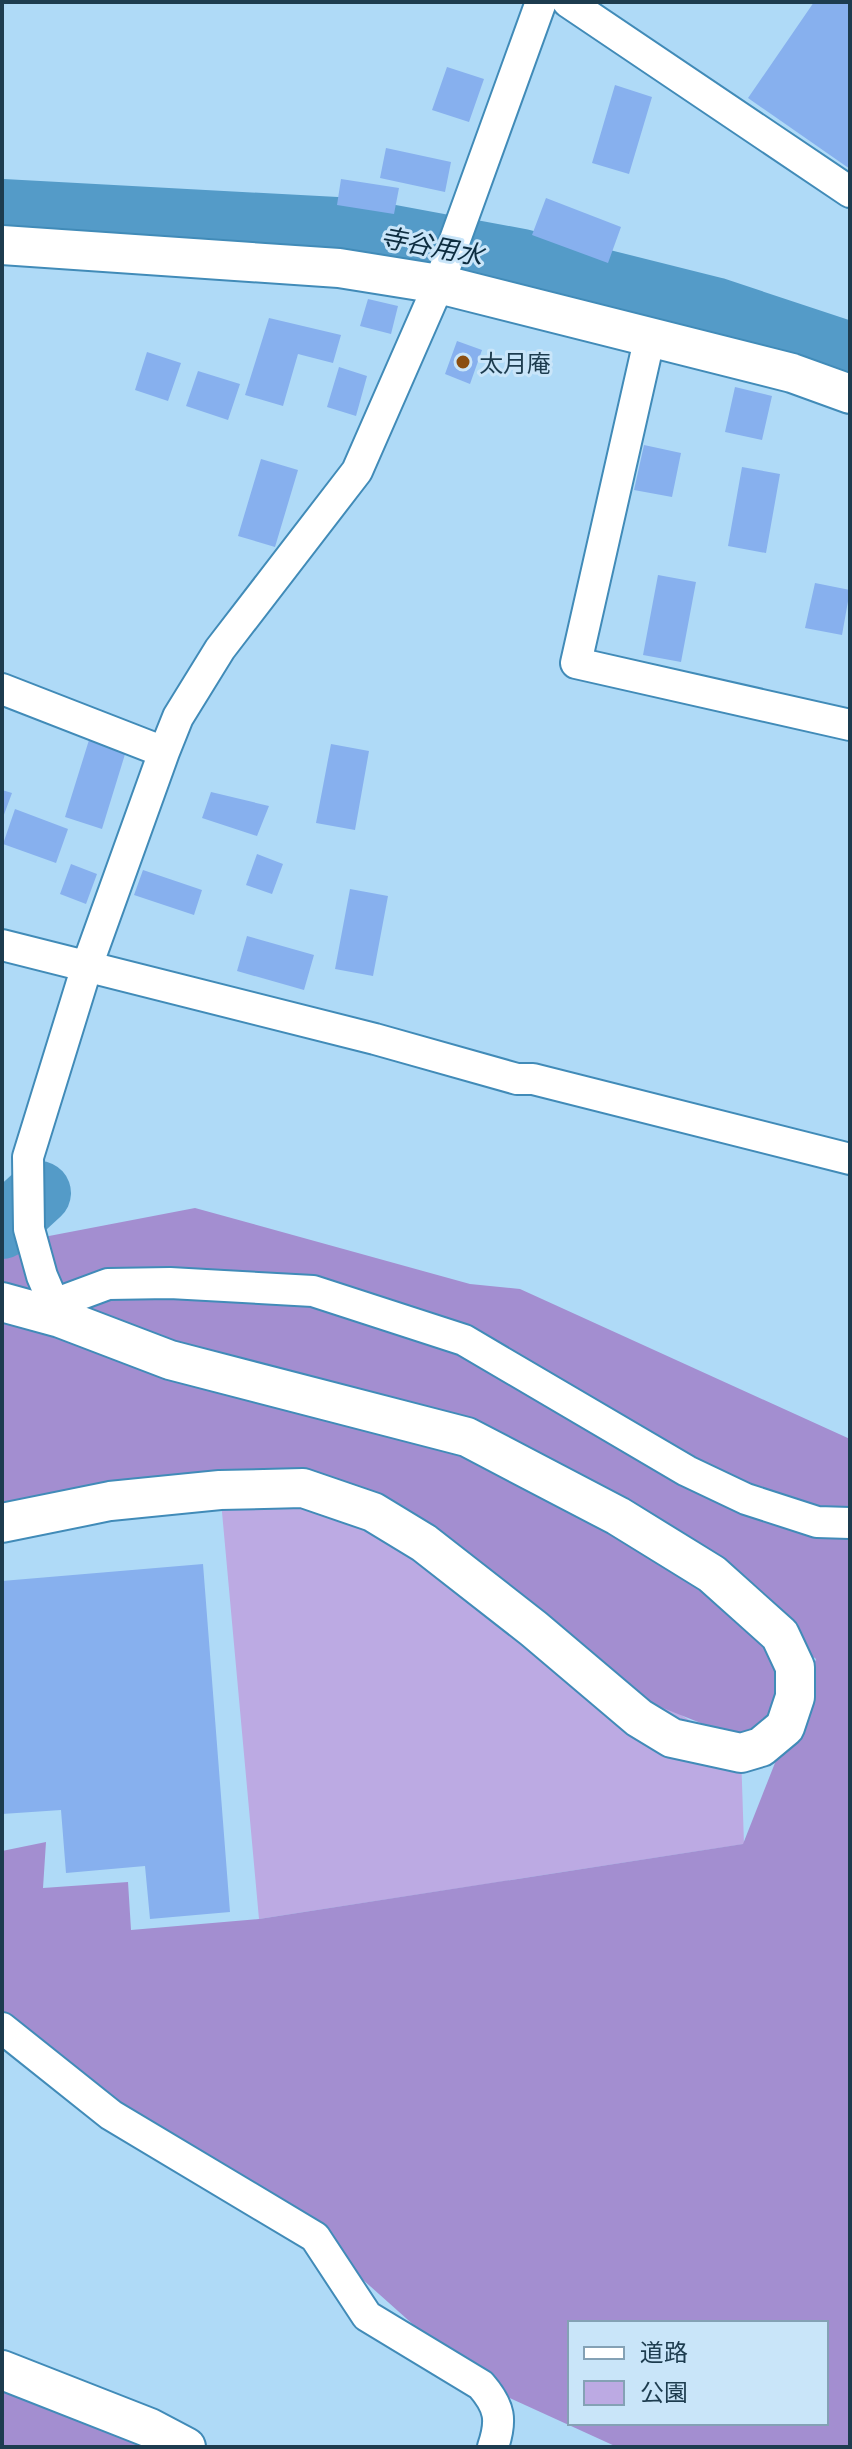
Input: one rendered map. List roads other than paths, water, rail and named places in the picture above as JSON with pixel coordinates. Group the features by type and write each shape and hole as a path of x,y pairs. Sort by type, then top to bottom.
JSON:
{"street":[{"path":"57,1311 29,1229 28,1157 87,966 164,752 178,717 220,649 357,471 439,284 541,2"},
{"path":"568,2 850,192"},
{"path":"2,245 339,268 439,284 792,373 850,394"},
{"path":"650,336 576,663 850,725"},
{"path":"2,689 164,752"},
{"path":"2,945 517,1079 533,1079 850,1159"},
{"path":"57,1311 108,1284 170,1283 313,1291 464,1340 687,1471 746,1499 817,1522 850,1523"},
{"path":"2,1302 57,1311 170,1360 467,1437 618,1516 712,1574 780,1635 795,1667 795,1697 785,1727 761,1747 741,1753 672,1738 639,1718 534,1629 424,1543 373,1512 303,1488 220,1490 110,1501 2,1523"},
{"path":"2,2028 111,2115 315,2237 367,2316 481,2385 495,2401 501,2422 493,2447"},
{"path":"2,2370 150,2428 186,2447"}],"waterway":[{"name":"寺谷用水","path":"2,211 355,230 522,261 714,309 850,354"},
{"path":"2,1227 39,1193"}],"place":[{"name":"太月庵","path":"463,362"}]}
